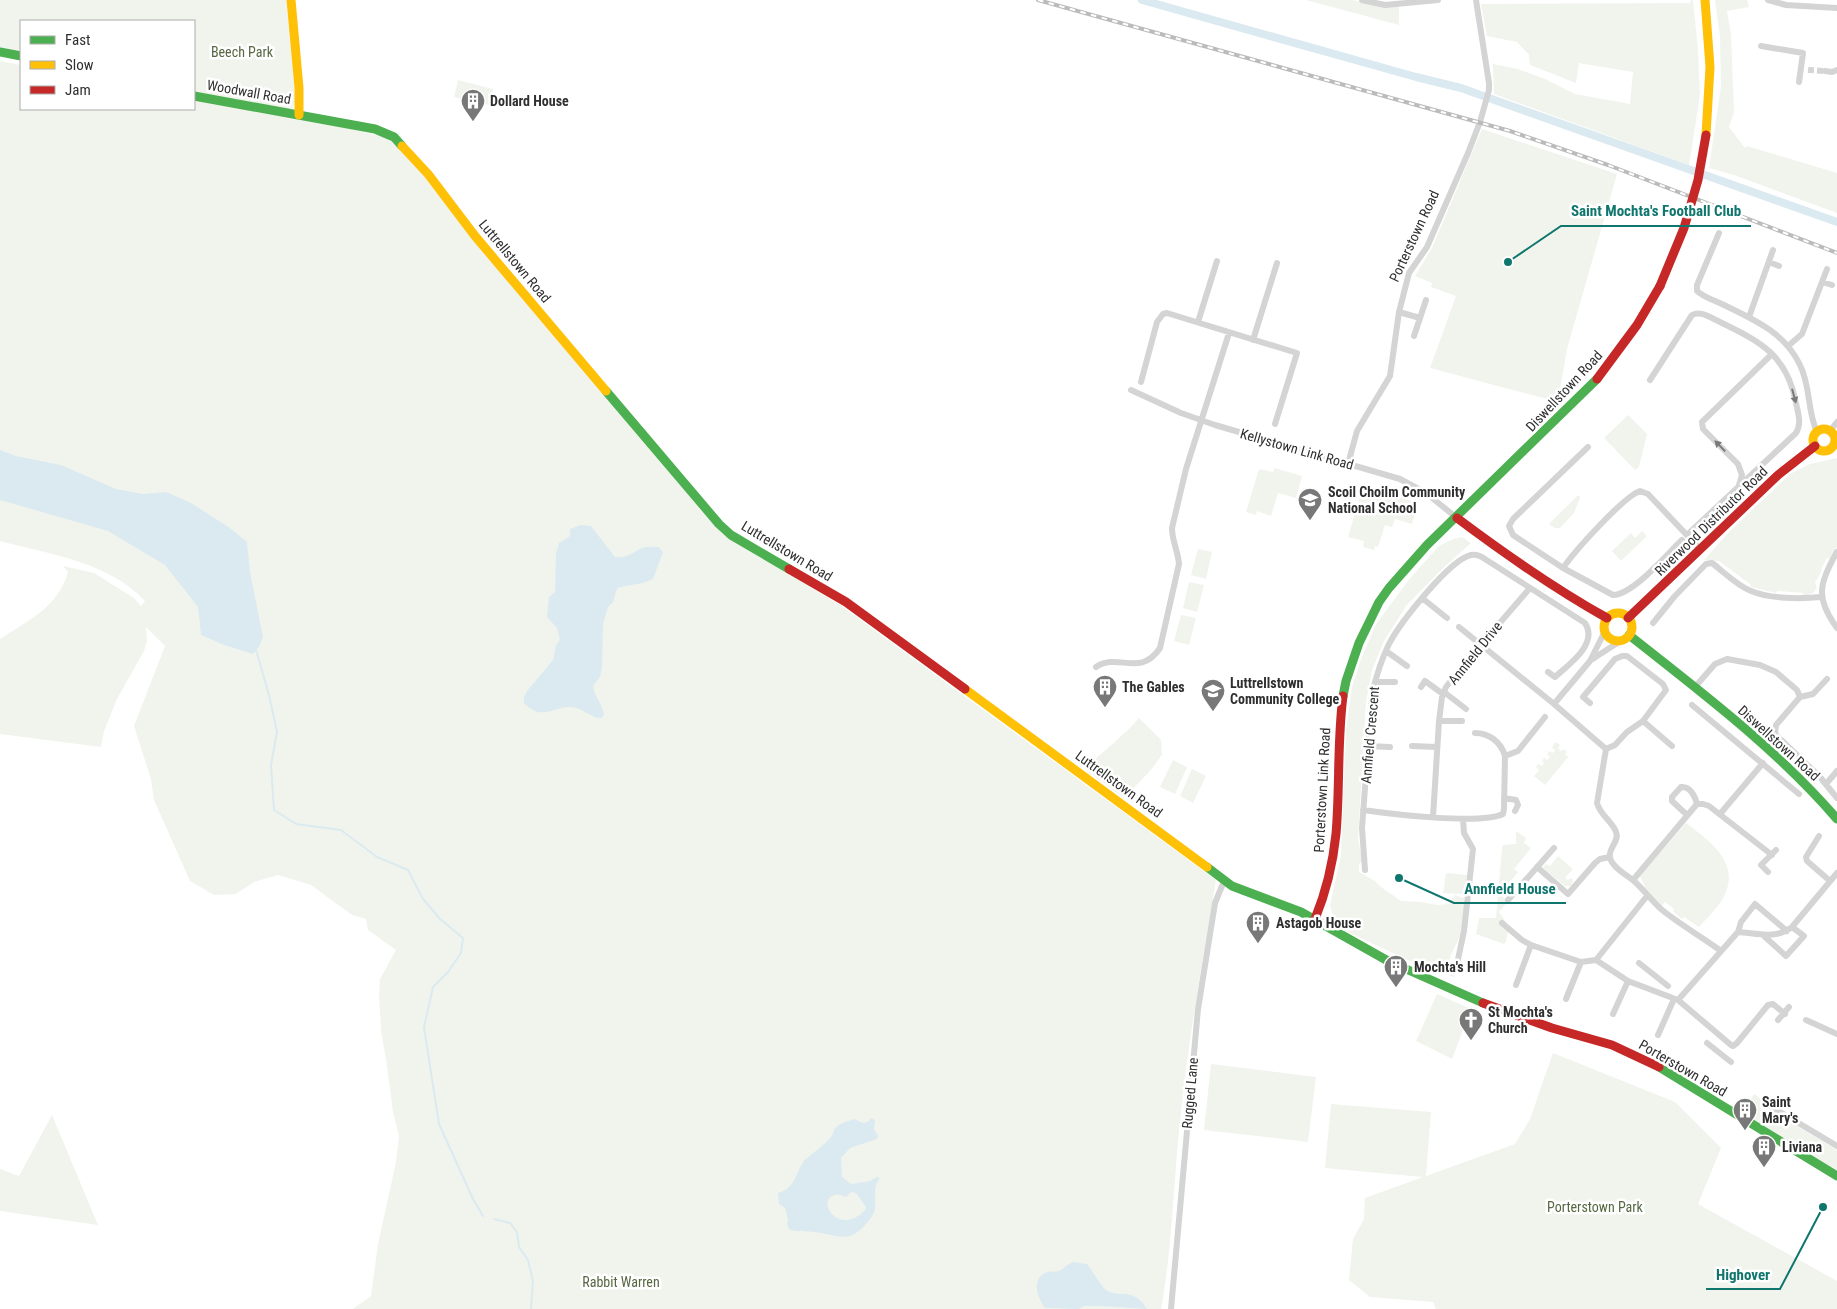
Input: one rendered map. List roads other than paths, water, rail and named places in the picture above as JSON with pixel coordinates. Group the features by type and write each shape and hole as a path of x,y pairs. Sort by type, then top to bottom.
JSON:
{"street":[{"path":"291,0 299,88 299,115"},
{"path":"1362,0 1385,5 1438,0"},
{"name":"Porterstown Road","path":"1348,464 1357,431 1390,376 1398,312 1409,273 1427,247 1475,137 1485,105 1489,90 1476,0"},
{"name":"Diswellstown Road","path":"1456,518 1593,384 1637,325 1660,286 1684,228 1698,180 1706,135 1710,67 1705,0"},
{"path":"1768,0 1786,5 1804,3 1837,8"},
{"path":"1760,46 1801,51 1804,69 1799,82"},
{"path":"0,52 20,56"},
{"path":"1825,71 1832,72 1837,70"},
{"name":"Woodwall Road","path":"195,96 299,115"},
{"name":"Luttrellstown Road","path":"299,115 387,132 405,147 475,236 601,386 719,524 732,535 846,602 1159,830 1224,881 1245,892 1315,919"},
{"path":"1718,233 1697,285 1698,291 1749,317 1779,336 1788,346 1800,364 1806,379 1817,432"},
{"path":"1749,317 1773,250"},
{"path":"1198,322 1216,261"},
{"path":"1769,262 1779,266"},
{"path":"1253,340 1276,263"},
{"path":"1788,346 1802,334 1826,269"},
{"path":"1822,282 1832,285"},
{"path":"1414,336 1426,300"},
{"path":"1398,312 1420,318"},
{"path":"1141,382 1160,316 1168,313 1297,353 1275,424"},
{"path":"1588,447 1513,520 1509,526 1510,531 1516,538 1563,568 1609,594 1621,594 1633,587 1738,486 1747,480 1799,428 1798,413 1790,380 1772,354 1764,346 1707,316 1694,314 1650,380"},
{"path":"1096,667 1111,661 1136,664 1145,662 1154,656 1160,648 1179,564 1177,550 1172,537 1172,528 1186,469 1229,333"},
{"path":"1738,486 1742,475 1740,468 1702,427 1702,422 1772,354"},
{"name":"Kellystown Link Road","path":"1131,390 1202,421 1400,479 1413,485 1435,500 1456,518"},
{"path":"1830,431 1837,422"},
{"path":"1823,430 1830,431 1834,437 1835,445 1824,451 1815,446 1813,437 1817,432 1823,430"},
{"name":"Riverwood Distributor Road","path":"1628,618 1778,475 1815,446"},
{"path":"1563,568 1573,553 1601,525 1640,491 1648,494 1685,538 1701,550"},
{"path":"1456,518 1490,543 1587,607 1607,618"},
{"name":"Porterstown Link Road","path":"1315,919 1322,901 1333,856 1341,708 1346,681 1359,643 1379,602 1389,588 1427,545 1456,518"},
{"path":"1837,552 1825,573 1821,597 1837,628"},
{"name":"Annfield Crescent","path":"1365,870 1362,835 1372,694 1386,651 1402,623 1422,598 1461,560 1473,554 1485,559 1530,588"},
{"path":"1654,623 1674,597 1706,564 1712,564 1750,591 1796,599 1821,597"},
{"path":"1530,588 1584,623 1588,630 1588,638 1582,651 1555,677 1548,672"},
{"name":"Annfield Drive","path":"1434,816 1440,702 1443,693 1455,675 1530,588"},
{"path":"1422,598 1447,618"},
{"path":"1554,704 1590,661 1605,631 1607,618 1615,614 1624,615 1628,618 1632,626 1625,638 1590,661"},
{"path":"1459,627 1606,749"},
{"path":"1605,631 1613,640 1625,638"},
{"name":"Diswellstown Road","path":"1625,638 1667,663 1792,772 1837,819"},
{"path":"1386,651 1407,666"},
{"path":"1590,702 1583,697 1615,659 1622,656 1628,656 1663,684 1666,690 1643,722 1627,732 1615,745 1606,749"},
{"path":"1695,687 1715,664 1727,659 1760,665 1776,672 1797,690 1800,697"},
{"path":"1827,680 1813,694 1800,697 1776,725 1776,734 1826,784 1837,798"},
{"path":"1421,687 1425,681 1466,709"},
{"path":"1375,682 1394,682"},
{"path":"1692,705 1799,794"},
{"path":"1505,756 1518,750 1545,717"},
{"path":"1439,721 1462,721"},
{"path":"1643,722 1672,746"},
{"path":"1363,810 1463,819 1495,818 1502,814 1505,756 1500,745 1486,734 1474,733"},
{"path":"1368,746 1390,747"},
{"path":"1412,746 1437,747"},
{"path":"1606,749 1596,800 1599,809 1617,835 1610,857 1612,863 1642,888 1647,896 1662,910 1721,951"},
{"path":"1720,814 1763,763"},
{"path":"1826,784 1837,771"},
{"path":"1688,815 1672,801 1680,787 1685,787 1693,794 1697,804"},
{"path":"1504,798 1516,800 1518,805 1515,810"},
{"path":"1633,880 1697,804"},
{"path":"1697,804 1706,805 1774,853 1761,866 1768,872"},
{"path":"1457,964 1464,931 1474,849 1464,833 1463,819"},
{"path":"1820,836 1806,857 1807,861 1830,882"},
{"path":"1508,900 1554,848"},
{"path":"1537,867 1568,894 1594,863 1600,859 1610,857"},
{"path":"1764,936 1790,929 1837,873"},
{"name":"Rugged Lane","path":"1172,1309 1197,1017 1215,903 1224,881"},
{"path":"1596,960 1647,896"},
{"path":"1658,1035 1676,1000 1738,932 1741,922 1755,904 1790,929 1804,936 1786,956 1764,936 1738,932"},
{"name":"Porterstown Road","path":"1315,919 1388,961 1480,1002 1552,1028 1599,1041 1652,1063 1837,1176"},
{"path":"1502,923 1531,945 1581,962 1596,960 1628,981 1676,1000 1731,1046 1735,1045 1768,1005 1773,1004 1785,1014"},
{"path":"1516,985 1531,945"},
{"path":"1566,999 1581,962"},
{"path":"1639,963 1668,986"},
{"path":"1652,990 1660,980"},
{"path":"1613,1014 1628,981"},
{"path":"1778,1020 1789,1007"},
{"path":"1806,1020 1837,1034"},
{"path":"1718,1052 1726,1042"},
{"path":"1707,1043 1731,1062"},
{"path":"1770,1106 1837,1146"}],"waterway":[{"path":"1142,0 1461,88 1837,222"},
{"path":"256,650 277,732 271,765 274,810 296,824 341,830 377,857 408,870 423,899 440,919 463,938 461,953 448,972 433,987 424,1027 439,1124 473,1199 483,1216"},
{"path":"494,1219 510,1223 517,1232 519,1247 528,1260 533,1281 531,1309"}],"tunnel":[{"path":"1808,70 1825,71"}],"railway":[{"path":"1038,0 1510,131 1608,165 1837,253"}],"place":[{"name":"Dollard House","path":"473,122"},
{"name":"Saint Mochta's Football Club","path":"1508,262"},
{"name":"Scoil Choilm Community National School","path":"1310,521"},
{"name":"The Gables","path":"1105,708"},
{"name":"Luttrellstown Community College","path":"1213,712"},
{"name":"Annfield House","path":"1399,878"},
{"name":"Astagob House","path":"1258,944"},
{"name":"Mochta's Hill","path":"1396,988"},
{"name":"St Mochta's Church","path":"1471,1041"},
{"name":"Saint Mary's","path":"1745,1131"},
{"name":"Liviana","path":"1764,1168"},
{"name":"Highover","path":"1823,1207"}],"park label":[{"name":"Beech Park","path":"242,52"},
{"name":"Porterstown Park","path":"1595,1207"},
{"name":"Rabbit Warren","path":"621,1282"}]}
